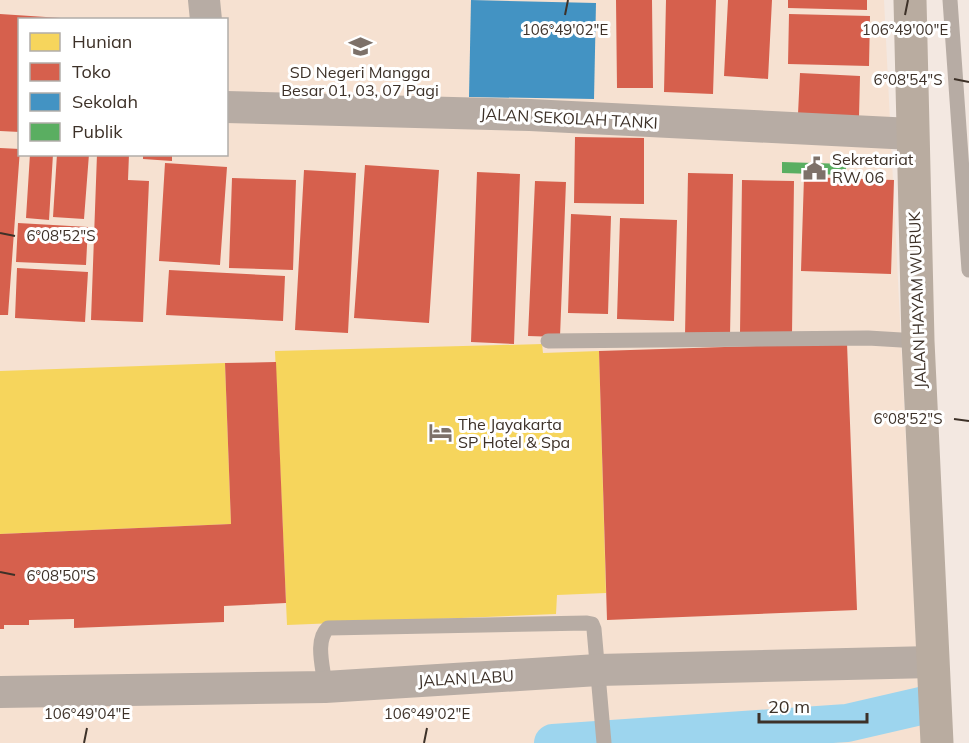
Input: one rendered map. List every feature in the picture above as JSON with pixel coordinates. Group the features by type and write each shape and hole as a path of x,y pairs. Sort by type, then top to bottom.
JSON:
{"main road":[{"name":"JALAN HAYAM WURUK","path":"910,0 918,341 937,743"}],"street":[{"path":"204,0 206,18"},
{"name":"JALAN SEKOLAH TANKI","path":"228,107 530,115 912,134"},
{"name":"JALAN LABU","path":"0,692 325,687 598,670 932,662"}],"lane":[{"path":"950,0 969,270"},
{"path":"549,341 868,338 918,341"},
{"path":"325,687 320,642 323,633 328,628 592,624 604,743"}],"shaded area":[{"path":"0,0 884,0 921,743 0,743"}],"building: Hunian":[{"name":"The Jayakarta SP Hotel & Spa","path":"542,344 543,353 599,351 606,593 557,595 556,614 287,625 275,351"},
{"path":"225,363 231,524 0,534 0,371"}],"building: Toko":[{"path":"616,0 652,0 653,88 617,88"},
{"path":"666,0 716,0 713,94 664,92"},
{"path":"728,0 772,0 768,79 724,76"},
{"path":"788,0 867,0 867,10 788,8"},
{"path":"0,14 61,18 18,18 18,132 0,131"},
{"path":"789,14 870,16 869,66 788,64"},
{"path":"800,73 860,76 859,117 798,114"},
{"path":"575,137 644,138 644,204 574,203"},
{"path":"0,148 18,149 19,156 8,315 0,315"},
{"path":"30,156 53,156 49,220 26,218"},
{"path":"57,156 89,156 84,219 53,217"},
{"path":"97,156 129,156 128,180 149,181 143,322 91,320"},
{"path":"143,156 172,156 172,161 143,159"},
{"path":"165,163 227,167 220,265 159,261"},
{"path":"365,165 439,170 429,323 354,318"},
{"path":"304,170 356,173 348,333 295,330"},
{"path":"477,172 520,174 514,344 471,342"},
{"path":"688,173 733,174 730,336 685,336"},
{"path":"804,177 894,180 891,274 801,271"},
{"path":"232,178 296,180 293,270 229,268"},
{"path":"742,180 794,181 792,335 740,334"},
{"path":"535,181 566,182 560,337 528,336"},
{"path":"571,214 611,216 608,314 568,313"},
{"path":"620,218 677,220 674,321 617,319"},
{"path":"18,223 88,227 86,265 16,262"},
{"path":"17,268 88,272 85,322 15,318"},
{"path":"169,270 285,276 283,321 166,315"},
{"path":"847,343 857,610 607,620 599,351"},
{"path":"276,362 286,603 224,606 224,622 74,628 74,619 29,620 29,625 4,625 4,629 0,629 0,534 231,524 225,363"}],"building: Sekolah":[{"path":"471,0 596,3 594,99 469,97"}],"building: Publik":[{"name":"Sekretariat RW 06","path":"782,162 846,164 846,175 782,173"}],"waterway":[{"path":"553,743 847,723 925,705"}],"place":[{"name":"SD Negeri Mangga Besar 01, 03, 07 Pagi","path":"360,47"},
{"name":"Sekretariat RW 06","path":"814,168"},
{"name":"The Jayakarta SP Hotel & Spa","path":"440,433"}]}
